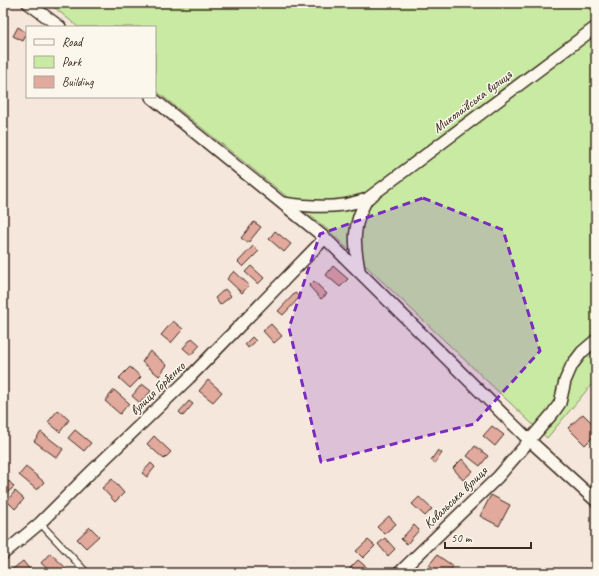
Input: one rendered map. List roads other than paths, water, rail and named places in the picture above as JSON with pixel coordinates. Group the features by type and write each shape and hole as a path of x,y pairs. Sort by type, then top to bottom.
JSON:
{"street":[{"path":"28,3 59,26"},
{"name":"Миколаївська вулиця","path":"282,203 307,207 326,207 343,205 367,199 596,27"},
{"path":"153,98 325,238 529,440 596,501"},
{"path":"359,270 354,246 355,229 367,199"},
{"name":"вулиця Горбенко","path":"3,554 40,523 189,378 325,238"},
{"name":"Ковальська вулиця","path":"399,573 498,477 560,403 565,381 572,365 582,352 596,340"}],"lane":[{"path":"40,523 86,573"}]}
